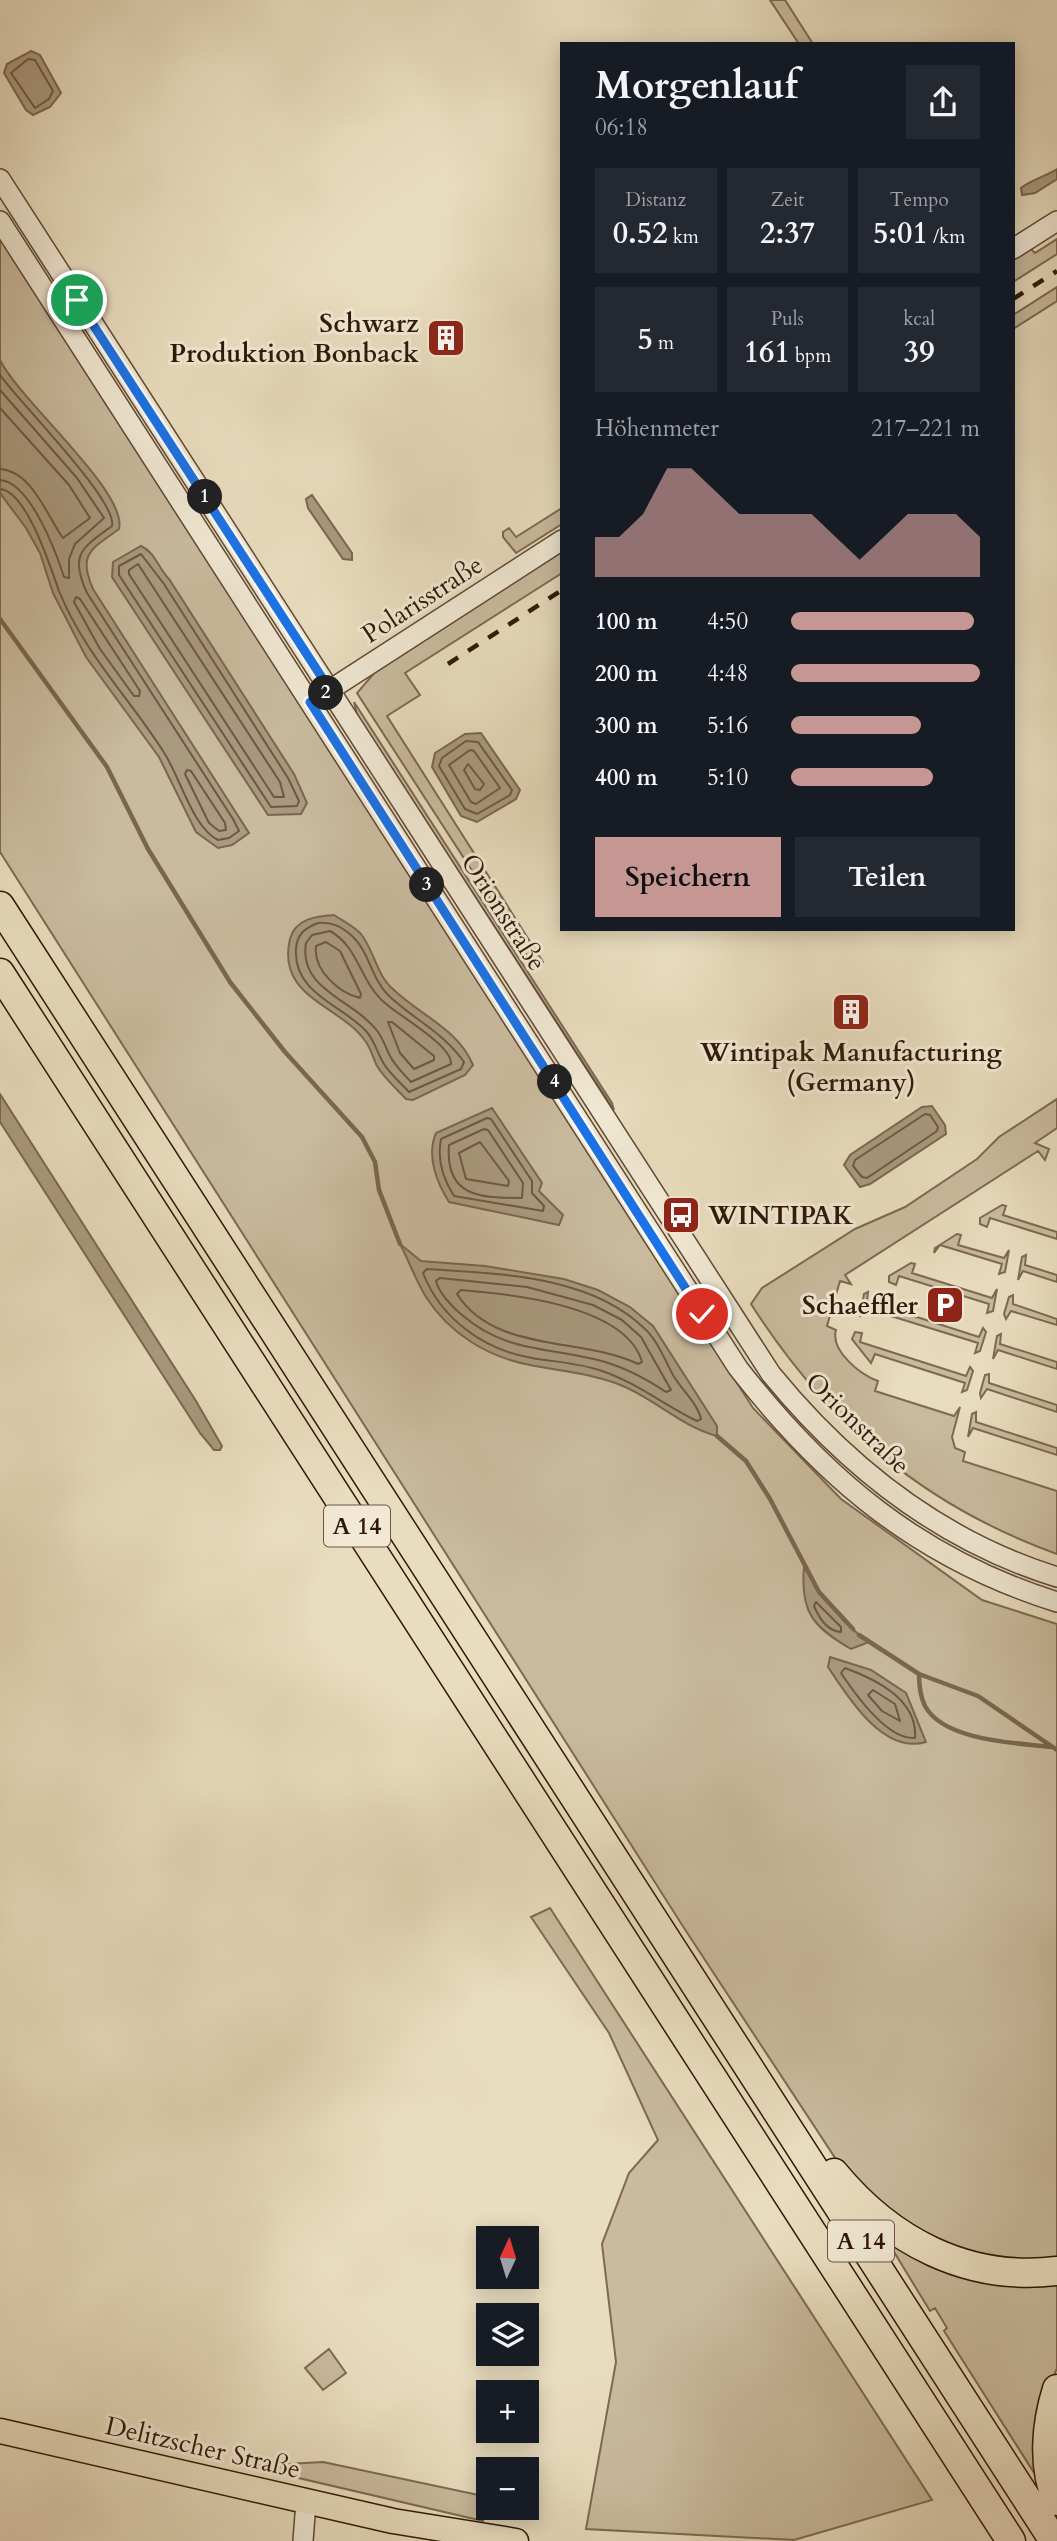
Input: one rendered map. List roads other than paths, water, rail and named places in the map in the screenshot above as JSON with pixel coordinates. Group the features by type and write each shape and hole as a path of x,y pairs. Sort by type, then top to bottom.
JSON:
{"highway":[{"name":"A 14","path":"0,906 1054,2541"},
{"name":"A 14","path":"0,973 1012,2541"},
{"path":"755,2077 855,2199 917,2246 946,2260 985,2269 1030,2274 1057,2271"},
{"path":"1057,2389 1048,2447 1050,2477 1057,2501"}],"main road":[{"name":"Delitzscher Straße","path":"0,2431 393,2521"},
{"path":"393,2521 454,2541"},
{"path":"393,2521 516,2541"}],"street":[{"name":"Orionstraße","path":"0,180 771,1374 805,1416 841,1451 894,1495 949,1531 1003,1557 1057,1577"},
{"name":"Orionstraße","path":"0,221 702,1314 763,1400 831,1473 884,1517 993,1578 1057,1602"},
{"path":"1015,248 1057,221"},
{"name":"Polarisstraße","path":"310,702 560,541"},
{"path":"303,2541 306,2501"}],"water":[{"path":"31,51 40,55 61,93 50,107 33,115 26,110 4,73 7,64"},
{"path":"1057,169 1057,179 1035,193 1022,195 1021,188 1024,185"},
{"path":"0,360 11,378 91,470 117,513 119,529 90,553 87,559 88,577 93,589 249,833 232,845 218,848 196,832 159,757 86,657 53,593 40,553 26,528 0,493"},
{"path":"312,495 352,553 352,560 343,559 308,508 306,499"},
{"path":"141,546 150,553 169,579 294,774 307,803 301,814 268,815 112,577 113,562"},
{"path":"481,733 520,790 516,799 477,822 461,816 432,767 435,753 465,734"},
{"path":"334,915 361,934 388,984 458,1042 473,1065 465,1075 413,1100 406,1099 377,1066 368,1045 355,1029 301,988 292,975 288,959 293,932 307,920"},
{"path":"0,1094 196,1401 222,1446 220,1450 214,1450 200,1433 0,1122"},
{"path":"932,1106 945,1125 946,1134 870,1184 860,1187 844,1165 850,1155 922,1107"},
{"path":"492,1108 542,1183 539,1191 563,1215 559,1225 449,1202 437,1178 433,1160 436,1133"},
{"path":"400,1244 421,1261 485,1266 564,1279 598,1290 630,1307 653,1326 717,1426 717,1436 691,1425 618,1384 514,1361 484,1349 458,1332 435,1310 422,1291"},
{"path":"804,1567 833,1608 850,1627 869,1642 851,1649 818,1625 804,1596"},
{"path":"830,1657 871,1670 906,1693 926,1742 910,1744 895,1740 868,1721 828,1667"}],"waterway":[{"path":"0,619 107,767 148,849 230,982 285,1052 362,1137 375,1162 379,1190 400,1244"},
{"path":"717,1436 746,1461 770,1499 819,1592 853,1629"},
{"path":"859,1635 919,1674 978,1696 1057,1750"},
{"path":"919,1674 925,1706 934,1718 948,1727 982,1738 1051,1747"}],"railway":[{"path":"1015,298 1057,271"},
{"path":"448,664 560,591"}],"place":[{"name":"Schwarz Produktion Bonback","path":"446,338"},
{"name":"Wintipak Manufacturing (Germany)","path":"851,1012"},
{"name":"WINTIPAK","path":"681,1215"},
{"name":"Schaeffler","path":"945,1305"}]}
